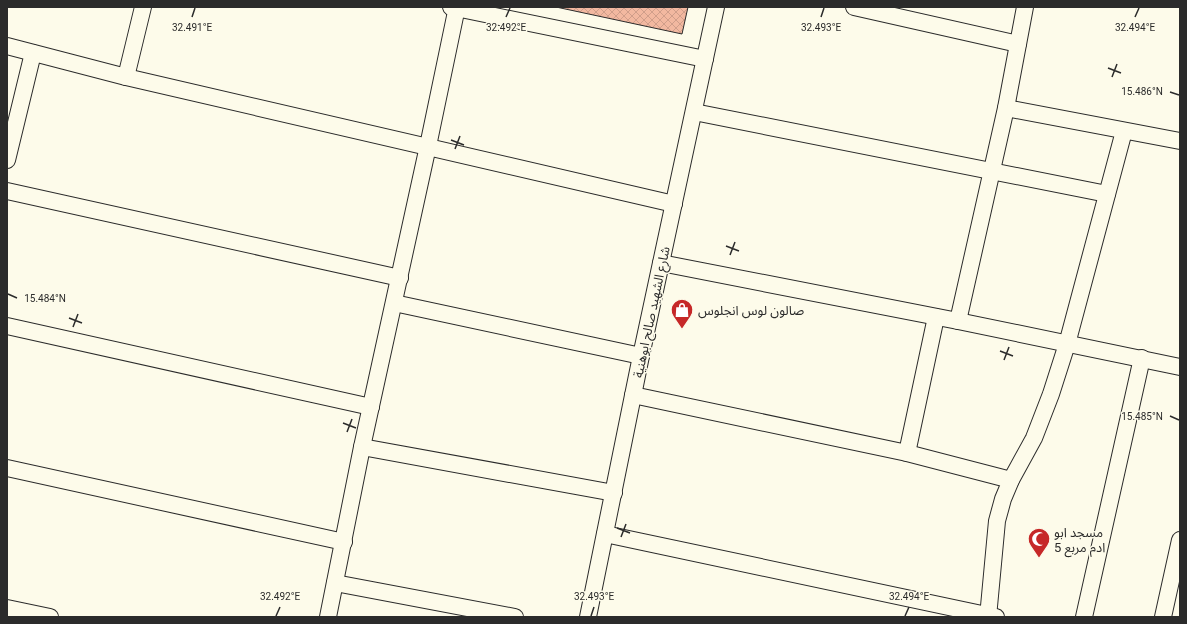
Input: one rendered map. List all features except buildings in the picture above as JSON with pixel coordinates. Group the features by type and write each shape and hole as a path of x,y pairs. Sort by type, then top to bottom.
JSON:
{"street":[{"path":"126,77 143,7"},
{"path":"328,617 362,447 372,407 428,146 455,7 705,59"},
{"name":"شارع الشهيد صالح ابوهنية","path":"588,617 641,356 716,7"},
{"path":"854,7 1018,44"},
{"path":"958,321 1006,108 1025,7"},
{"path":"7,46 126,77 674,204"},
{"path":"7,160 33,53"},
{"path":"1006,108 1124,131 1179,139"},
{"path":"694,112 1107,194"},
{"path":"605,534 991,616 997,521 1003,499 1011,480 1034,438 1051,394 1067,344 1124,131"},
{"path":"7,191 400,278"},
{"path":"661,263 958,321 1180,367"},
{"path":"394,303 641,356"},
{"path":"907,453 936,317"},
{"path":"7,326 372,407"},
{"path":"1084,617 1142,358"},
{"path":"633,395 907,453 1011,480"},
{"path":"362,447 614,493"},
{"path":"7,468 344,542"},
{"path":"1163,617 1180,540"},
{"path":"335,583 515,617"},
{"path":"7,608 50,617"}],"place":[{"name":"صالون لوس انجلوس","path":"682,330"},
{"name":"مسجد ابو ادم مربع 5","path":"1039,558"}]}
